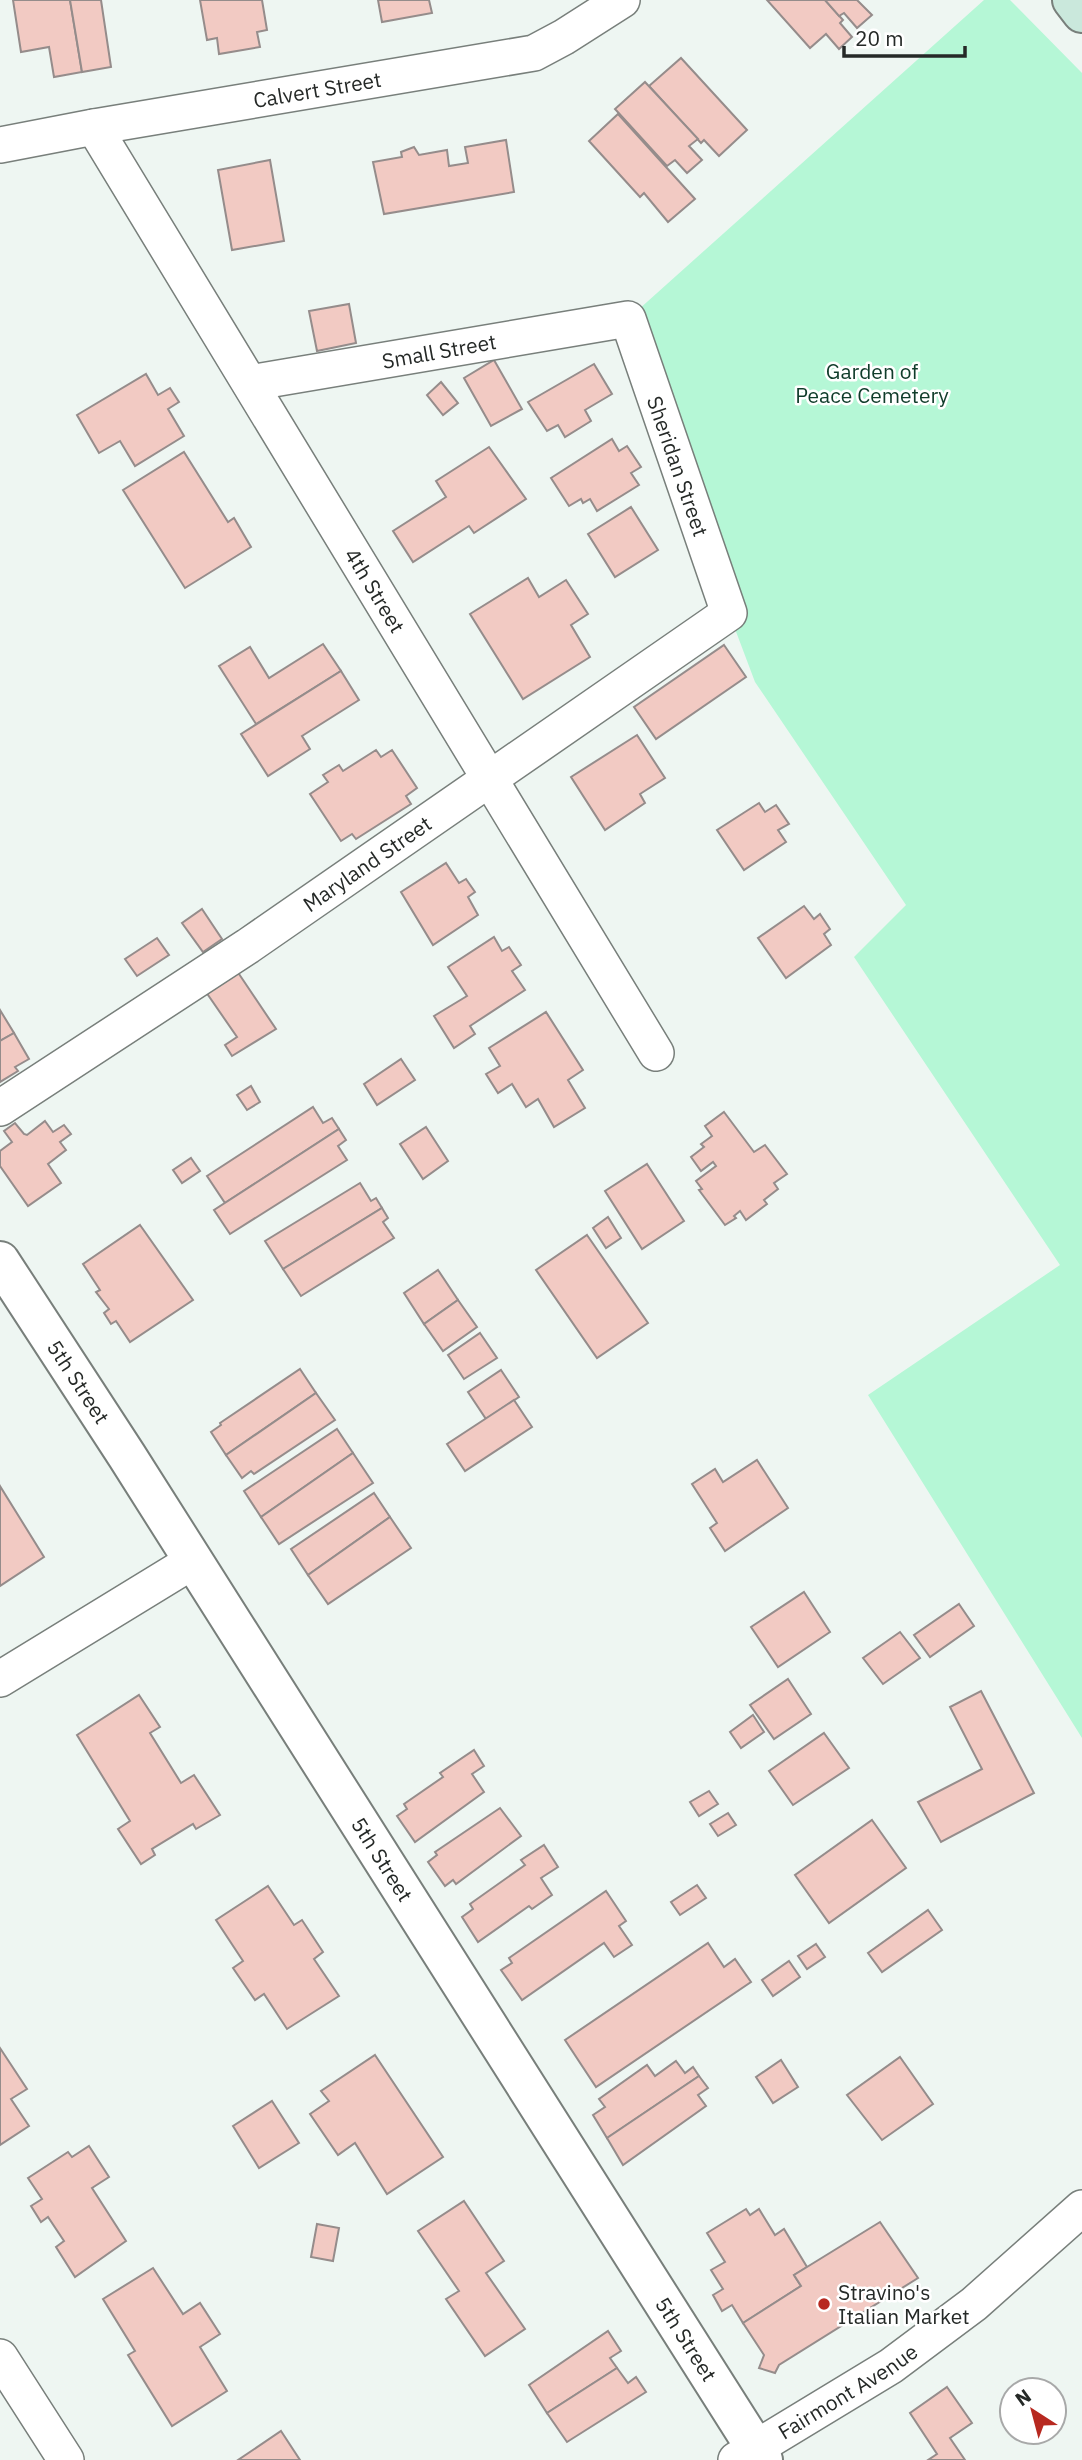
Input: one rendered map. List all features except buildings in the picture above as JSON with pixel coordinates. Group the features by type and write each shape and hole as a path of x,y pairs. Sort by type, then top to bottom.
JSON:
{"main road":[{"path":"1072,0 1082,13"}],"street":[{"name":"Calvert Street","path":"0,145 534,53 608,11 622,0"},
{"name":"4th Street","path":"94,127 656,1053"},
{"name":"Small Street","path":"250,383 628,320"},
{"name":"Sheridan Street","path":"628,320 729,613"},
{"name":"Maryland Street","path":"0,1108 248,946 729,613"},
{"name":"5th Street","path":"0,1261 193,1561 752,2456"},
{"path":"0,1679 193,1561"},
{"name":"Fairmont Avenue","path":"752,2456 891,2366 974,2304 1082,2208"},
{"path":"0,2357 66,2460"}],"green space":[{"name":"Garden of Peace Cemetery","path":"984,0 1010,0 1082,73 1082,1738 868,1395 1060,1265 854,957 906,905 755,682 628,319"}],"place":[{"name":"Stravino's Italian Market","path":"824,2304"}]}
